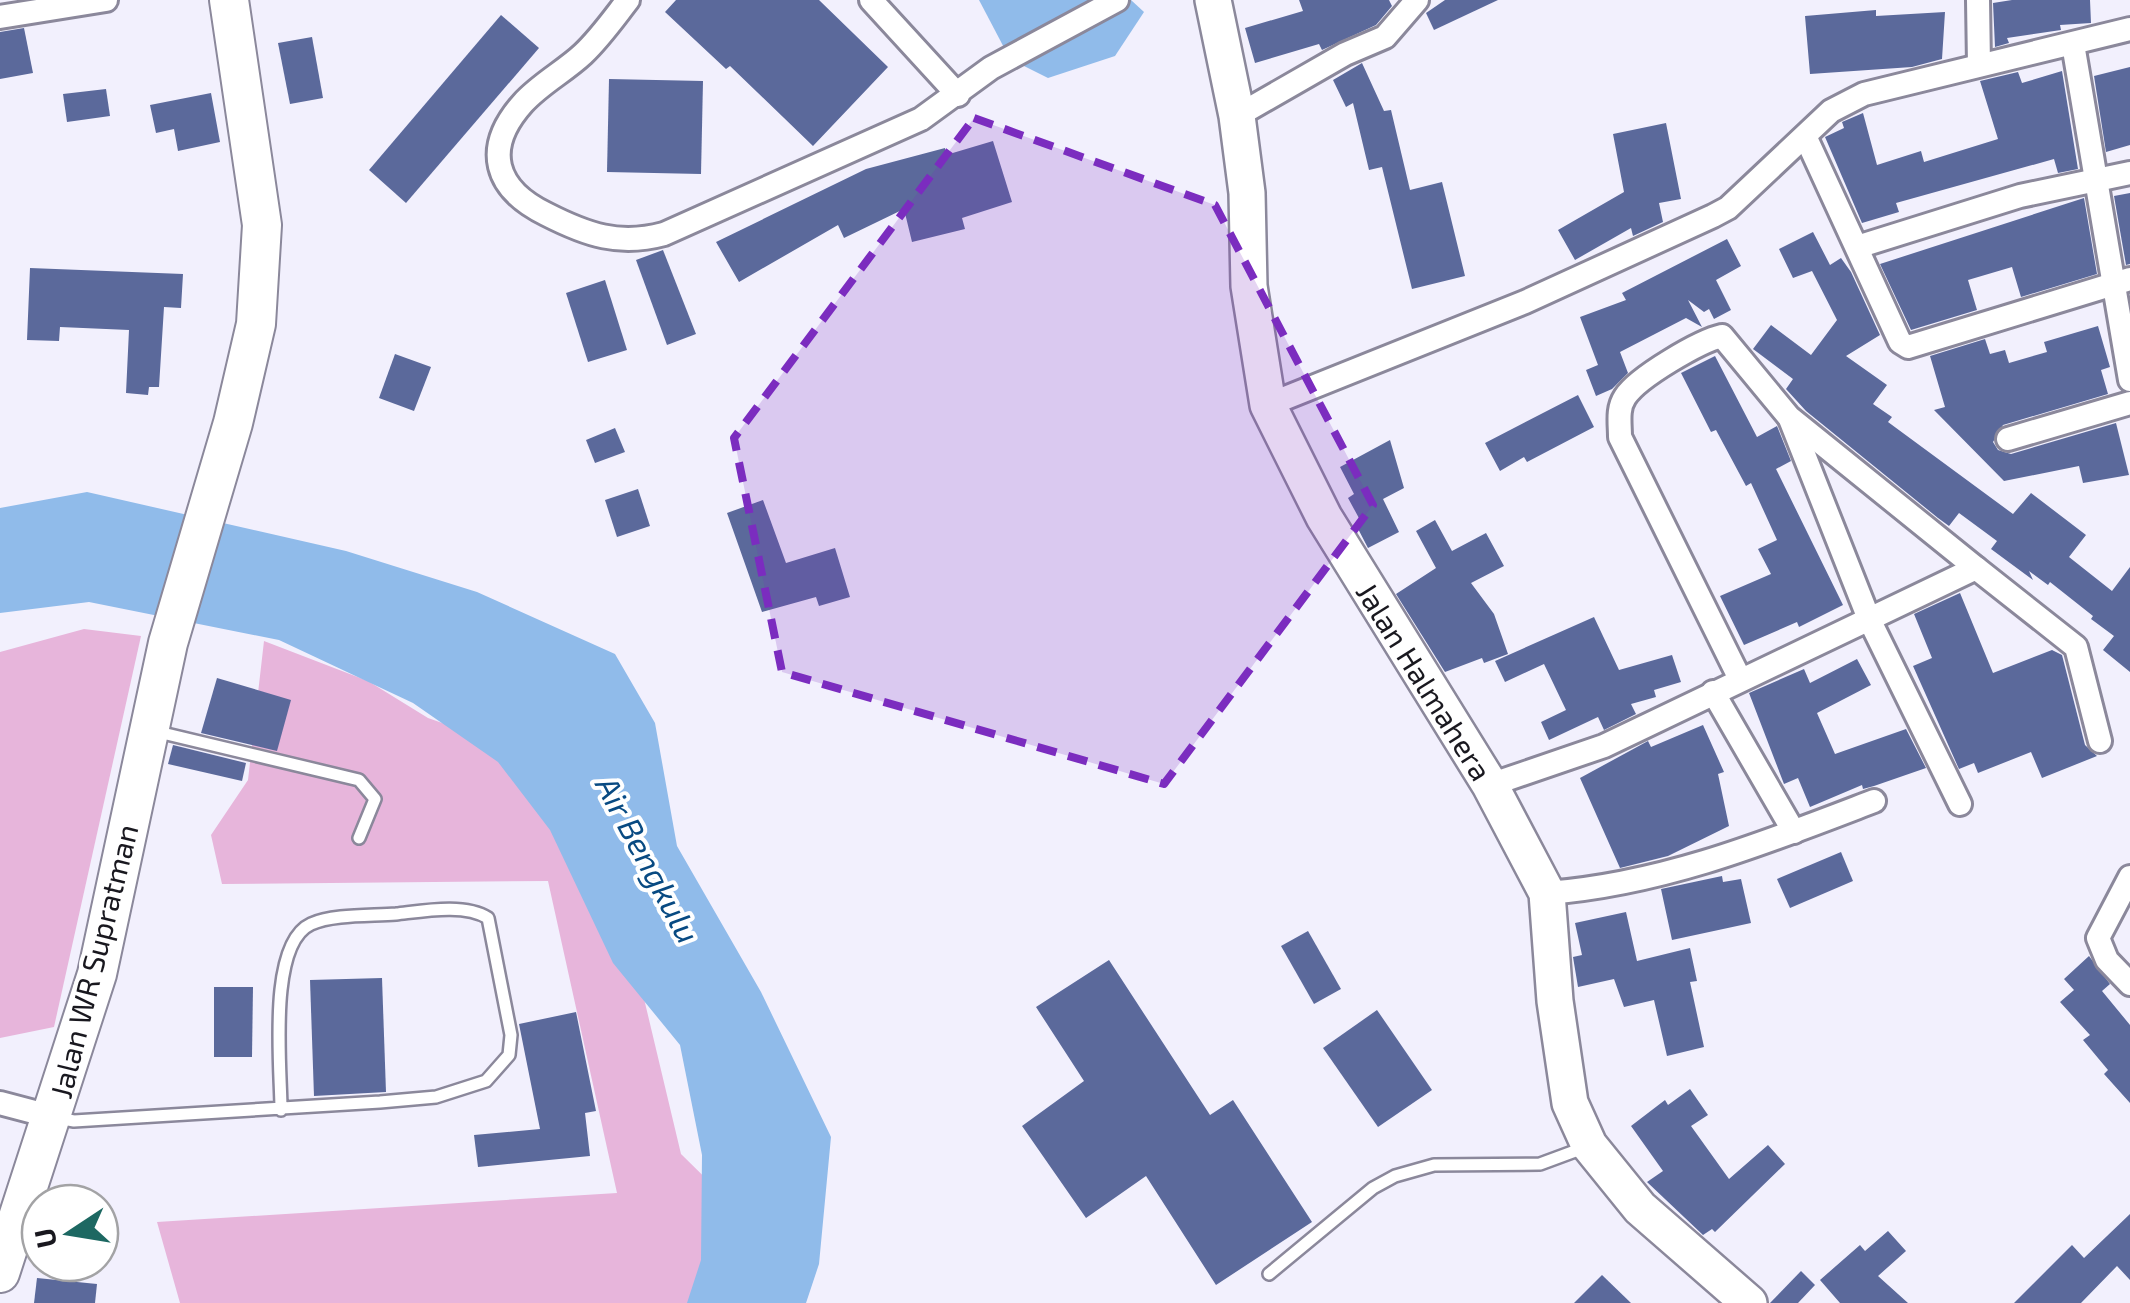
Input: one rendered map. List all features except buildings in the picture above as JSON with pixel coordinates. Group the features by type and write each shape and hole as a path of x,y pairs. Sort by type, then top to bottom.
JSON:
{"highway":[{"name":"Jalan WR Supratman","path":"0,1273 97,974 168,643 233,423 256,324 262,225 228,0"}],"main road":[{"name":"Jalan Halmahera","path":"1212,0 1236,116 1246,193 1249,286 1268,405 1324,516 1490,784 1547,893 1570,1103 1589,1145 1640,1208 1749,1303"}],"street":[{"path":"0,16 106,0"},
{"path":"628,0 586,52 523,102 500,146 504,180 519,201 568,227 606,239 635,242 664,234 921,119 958,96 991,68 1117,0"},
{"path":"871,0 958,96"},
{"path":"1236,116 1345,54 1385,37 1417,0"},
{"path":"1978,0 1979,65"},
{"path":"1268,405 1525,302 1713,216 1831,112 1864,94 2130,29"},
{"path":"2073,44 2097,180 2121,281 2130,380"},
{"path":"1806,138 1900,342 1908,347 2121,281"},
{"path":"1857,247 2020,196 2130,173"},
{"path":"1740,678 1620,437 1620,410 1626,395 1701,344 1722,336 1789,416 2076,648 2100,741"},
{"path":"2008,439 2130,403"},
{"path":"1789,416 1868,620 1960,804"},
{"path":"1490,784 1604,746 1976,568"},
{"path":"1712,692 1794,832"},
{"path":"1547,893 1649,878 1794,832 1874,801"},
{"path":"2130,877 2098,938 2106,960 2130,984"},
{"path":"0,1104 53,1117"}],"lane":[{"path":"150,730 360,780 375,799 359,838"},
{"path":"53,1117 74,1122 281,1110 436,1096 486,1081 509,1055 511,1035 488,918 478,912 456,910 401,913 312,924 300,933 284,962 281,1110"},
{"path":"1270,1274 1372,1188 1394,1176 1434,1164 1540,1164 1589,1145"}],"highlighted area":[{"path":"974,118 1215,205 1373,505 1164,784 782,672 734,438"}],"shaded area":[{"path":"84,629 141,636 54,1027 0,1038 0,652"},
{"path":"264,641 368,681 428,718 522,751 641,986 681,1154 742,1214 717,1303 180,1303 157,1222 617,1193 548,881 222,884 211,835 248,780"}],"water":[{"path":"979,0 1131,0 1144,12 1115,56 1048,78 1010,59"},
{"name":"Air Bengkulu","path":"87,492 346,551 477,592 615,654 655,723 677,846 761,992 831,1137 819,1264 806,1303 687,1303 701,1260 702,1155 680,1045 613,963 550,830 498,762 413,703 279,640 89,602 0,613 0,508"}]}
